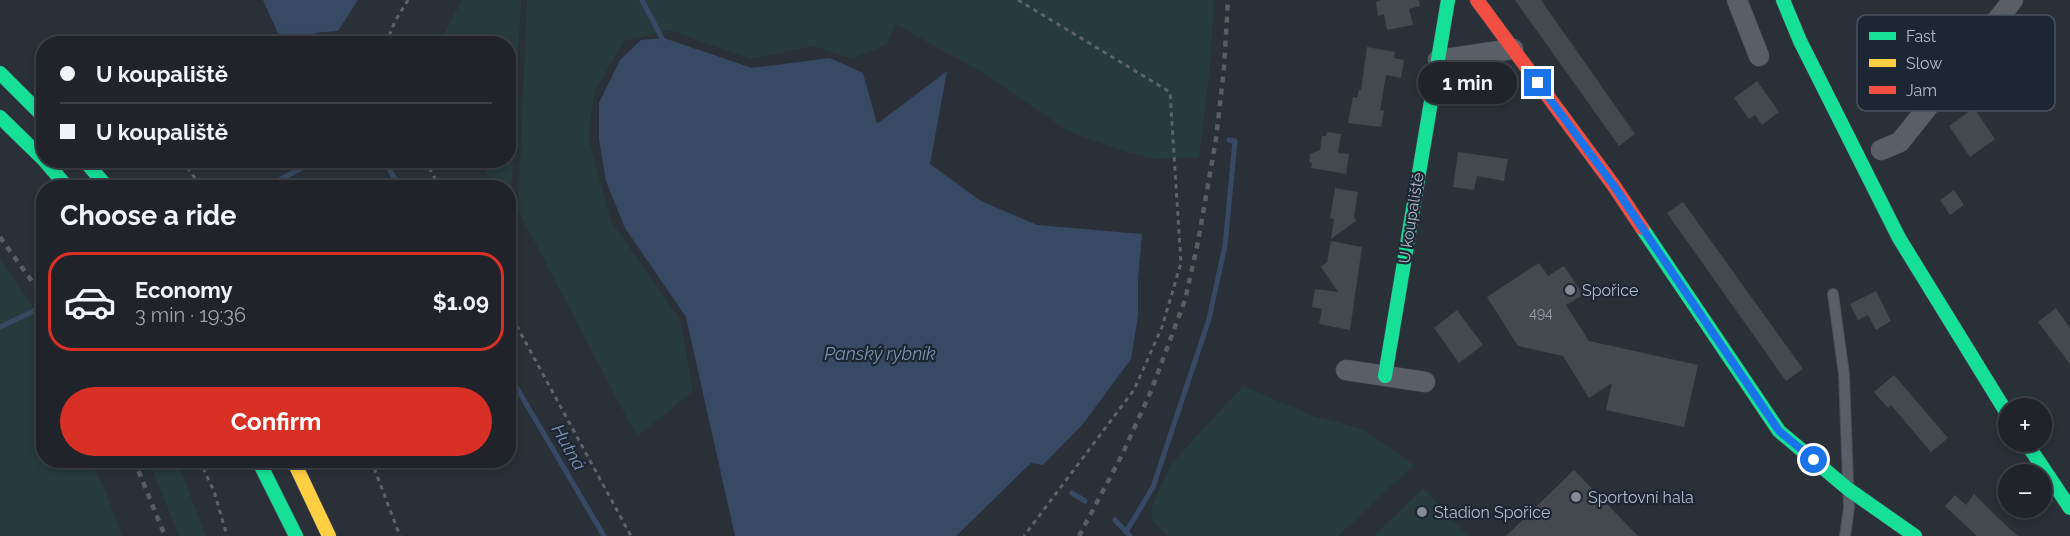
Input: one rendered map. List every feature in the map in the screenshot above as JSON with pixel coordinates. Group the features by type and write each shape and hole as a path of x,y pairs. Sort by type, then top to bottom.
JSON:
{"main road":[{"name":"U koupaliště","path":"1385,376 1448,0"},
{"path":"1477,0 1614,186 1779,431 1848,489 1915,536"},
{"path":"1783,0 1800,40 1899,238 1998,399"},
{"path":"0,73 36,109"},
{"path":"0,117 36,152"},
{"path":"51,168 61,180"},
{"path":"91,168 101,180"},
{"path":"2032,452 2070,508"},
{"path":"262,468 296,536"},
{"path":"296,468 329,536"}],"street":[{"path":"1737,0 1760,56"},
{"path":"2001,15 2013,0"},
{"path":"1438,60 1513,49"},
{"path":"1881,150 1900,142 1925,111"},
{"path":"1346,370 1425,382"}],"lane":[{"path":"1833,294 1844,374 1849,508 1845,536"}],"path":[{"path":"389,36 408,0"},
{"path":"1018,0 1170,92 1180,263 1162,327 1134,390 1024,536"},
{"path":"516,325 631,536"},
{"path":"203,468 214,491 227,536"},
{"path":"374,468 400,536"}],"green space":[{"path":"462,0 521,0 516,104 516,36 445,36"},
{"path":"527,0 1214,0 1210,67 1199,157 1156,159 1129,153 1068,131 983,73 895,24 887,44 852,59 814,46 751,59 670,30 624,41 595,91 588,137 611,221 680,319 693,391 637,437 518,210"},
{"path":"483,168 513,168 512,180 492,180"},
{"path":"0,258 36,312 36,468 94,468 104,488 122,536 0,536"},
{"path":"1243,386 1313,416 1362,429 1414,465 1338,536 1167,536 1152,520 1152,506 1171,464"},
{"path":"152,468 180,468 206,536 179,536"},
{"name":"Stadion Spořice","path":"1423,488 1469,536 1374,536"}],"water":[{"path":"263,0 358,0 338,31 312,33 309,36 279,36"},
{"name":"Panský rybník","path":"664,38 752,68 830,58 863,73 877,124 947,71 930,164 981,201 1037,225 1142,234 1138,279 1138,316 1131,359 1083,424 1043,465 1031,463 956,536 735,536 686,317 625,228 606,181 599,139 599,103 620,60 641,40"}],"building":[{"path":"1419,0 1420,6 1409,9 1413,25 1387,30 1384,14 1378,16 1376,2"},
{"path":"1515,0 1541,0 1635,134 1619,146"},
{"path":"1367,47 1395,52 1394,58 1404,60 1401,78 1386,75 1380,110 1384,111 1381,127 1348,123 1353,97 1357,98 1361,90"},
{"path":"1757,81 1779,112 1762,125 1755,115 1749,119 1734,98"},
{"path":"1970,111 1976,111 1995,139 1970,157 1949,126"},
{"path":"1327,132 1341,134 1338,153 1349,154 1346,174 1311,168 1310,154 1320,150 1322,136 1326,136"},
{"path":"1458,152 1508,159 1504,181 1477,176 1474,190 1453,187"},
{"path":"1335,188 1358,192 1354,217 1356,221 1331,239 1334,219 1330,218"},
{"path":"1954,190 1964,205 1950,215 1940,200"},
{"path":"1683,202 1803,369 1786,381 1667,213"},
{"path":"1331,241 1362,247 1350,330 1319,324 1322,309 1312,307 1315,289 1338,292 1321,267 1327,262"},
{"path":"1539,263 1548,276 1564,266 1583,295 1566,305 1589,341 1698,365 1684,427 1606,410 1612,383 1589,398 1563,356 1518,346 1487,297"},
{"path":"1876,291 1891,321 1876,330 1868,315 1858,320 1850,304"},
{"path":"2056,308 2070,328 2070,364 2038,322"},
{"path":"1457,310 1483,345 1459,363 1434,328"},
{"path":"1894,375 1948,438 1931,452 1891,405 1888,408 1874,392"},
{"name":"Sportovní hala","path":"1574,470 1638,536 1506,536"},
{"path":"1974,494 2018,536 1977,536 1945,506 1955,495 1966,505"}],"waterway":[{"path":"642,0 665,44"},
{"name":"Hutná","path":"310,27 314,36"},
{"path":"1126,532 1153,487 1209,319 1225,246 1235,141 1229,140"},
{"path":"280,180 301,168"},
{"name":"Hutná","path":"389,168 395,180"},
{"path":"0,327 36,310"},
{"name":"Hutná","path":"516,387 604,536"},
{"path":"1072,493 1085,501"},
{"path":"1115,520 1130,536"}],"railway":[{"path":"1079,536 1122,455 1151,391 1185,300 1216,139 1224,68 1228,0"},
{"path":"0,237 36,287"},
{"path":"137,468 165,536"}],"traffic: fast":[{"path":"1385,376 1448,0"},
{"path":"1783,0 1800,41 1899,238 1998,399"},
{"path":"0,73 36,109"},
{"path":"0,117 36,152"},
{"path":"51,168 61,180"},
{"path":"91,168 101,180"},
{"path":"1642,228 1779,431 1848,489 1915,536"},
{"path":"2032,452 2070,508"},
{"path":"262,468 296,536"}],"traffic: slow":[{"path":"297,468 329,536"}],"traffic: jam":[{"path":"1477,0 1614,186 1642,228"}],"place":[{"name":"Spořice","path":"1570,290"},
{"name":"Sportovní hala","path":"1576,497"},
{"name":"Stadion Spořice","path":"1422,512"}],"route":[{"path":"1538,83 1614,186 1779,431 1814,460"}]}
